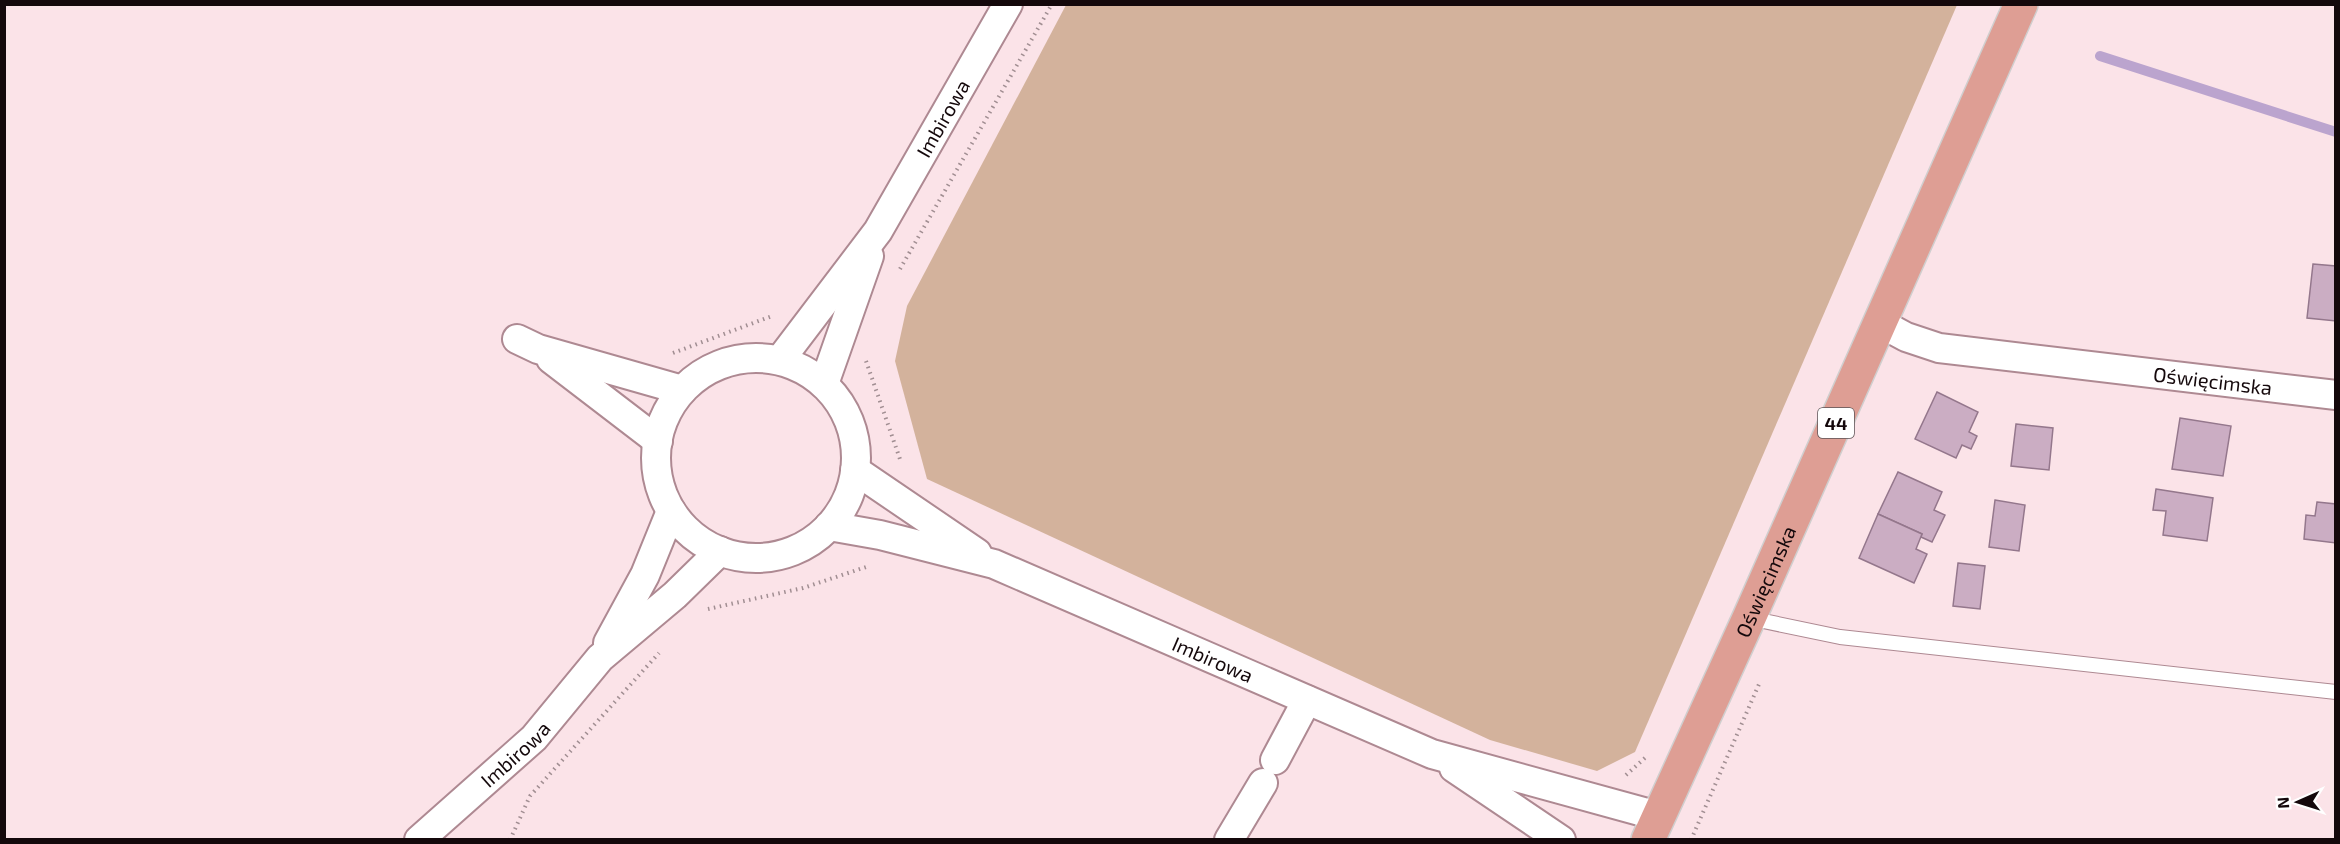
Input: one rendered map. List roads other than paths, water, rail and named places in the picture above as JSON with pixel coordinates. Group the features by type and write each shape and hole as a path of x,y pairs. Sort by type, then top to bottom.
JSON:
{"highway":[{"name":"Oświęcimska","path":"1653,828 1749,618 2021,4"}],"street":[{"name":"Imbirowa","path":"780,360 878,231 1008,4"},
{"name":"Imbirowa","path":"824,384 878,231"},
{"name":"Oświęcimska","path":"1880,323 1906,337 1939,348 2336,395"},
{"path":"658,441 527,344 682,390"},
{"path":"759,357 780,360 800,368 824,384 835,395 854,435 855,470 846,501 829,526 803,547 783,555 762,558 741,557 720,551 701,541 684,528 671,511 662,491 657,470 660,428 669,408 682,390 698,376 717,366 737,359 759,357"},
{"name":"Imbirowa","path":"855,470 994,564"},
{"name":"Imbirowa","path":"600,658 645,575 671,511"},
{"name":"Imbirowa","path":"829,526 880,535 994,564 1432,754 1653,828"},
{"name":"Imbirowa","path":"419,840 534,738 600,658 675,595 720,551"},
{"path":"1229,840 1269,772 1307,700"},
{"name":"Imbirowa","path":"1432,754 1561,840"}],"lane":[{"path":"1749,618 1840,637 2336,692"}],"waterway":[{"path":"2100,56 2336,132"}]}
